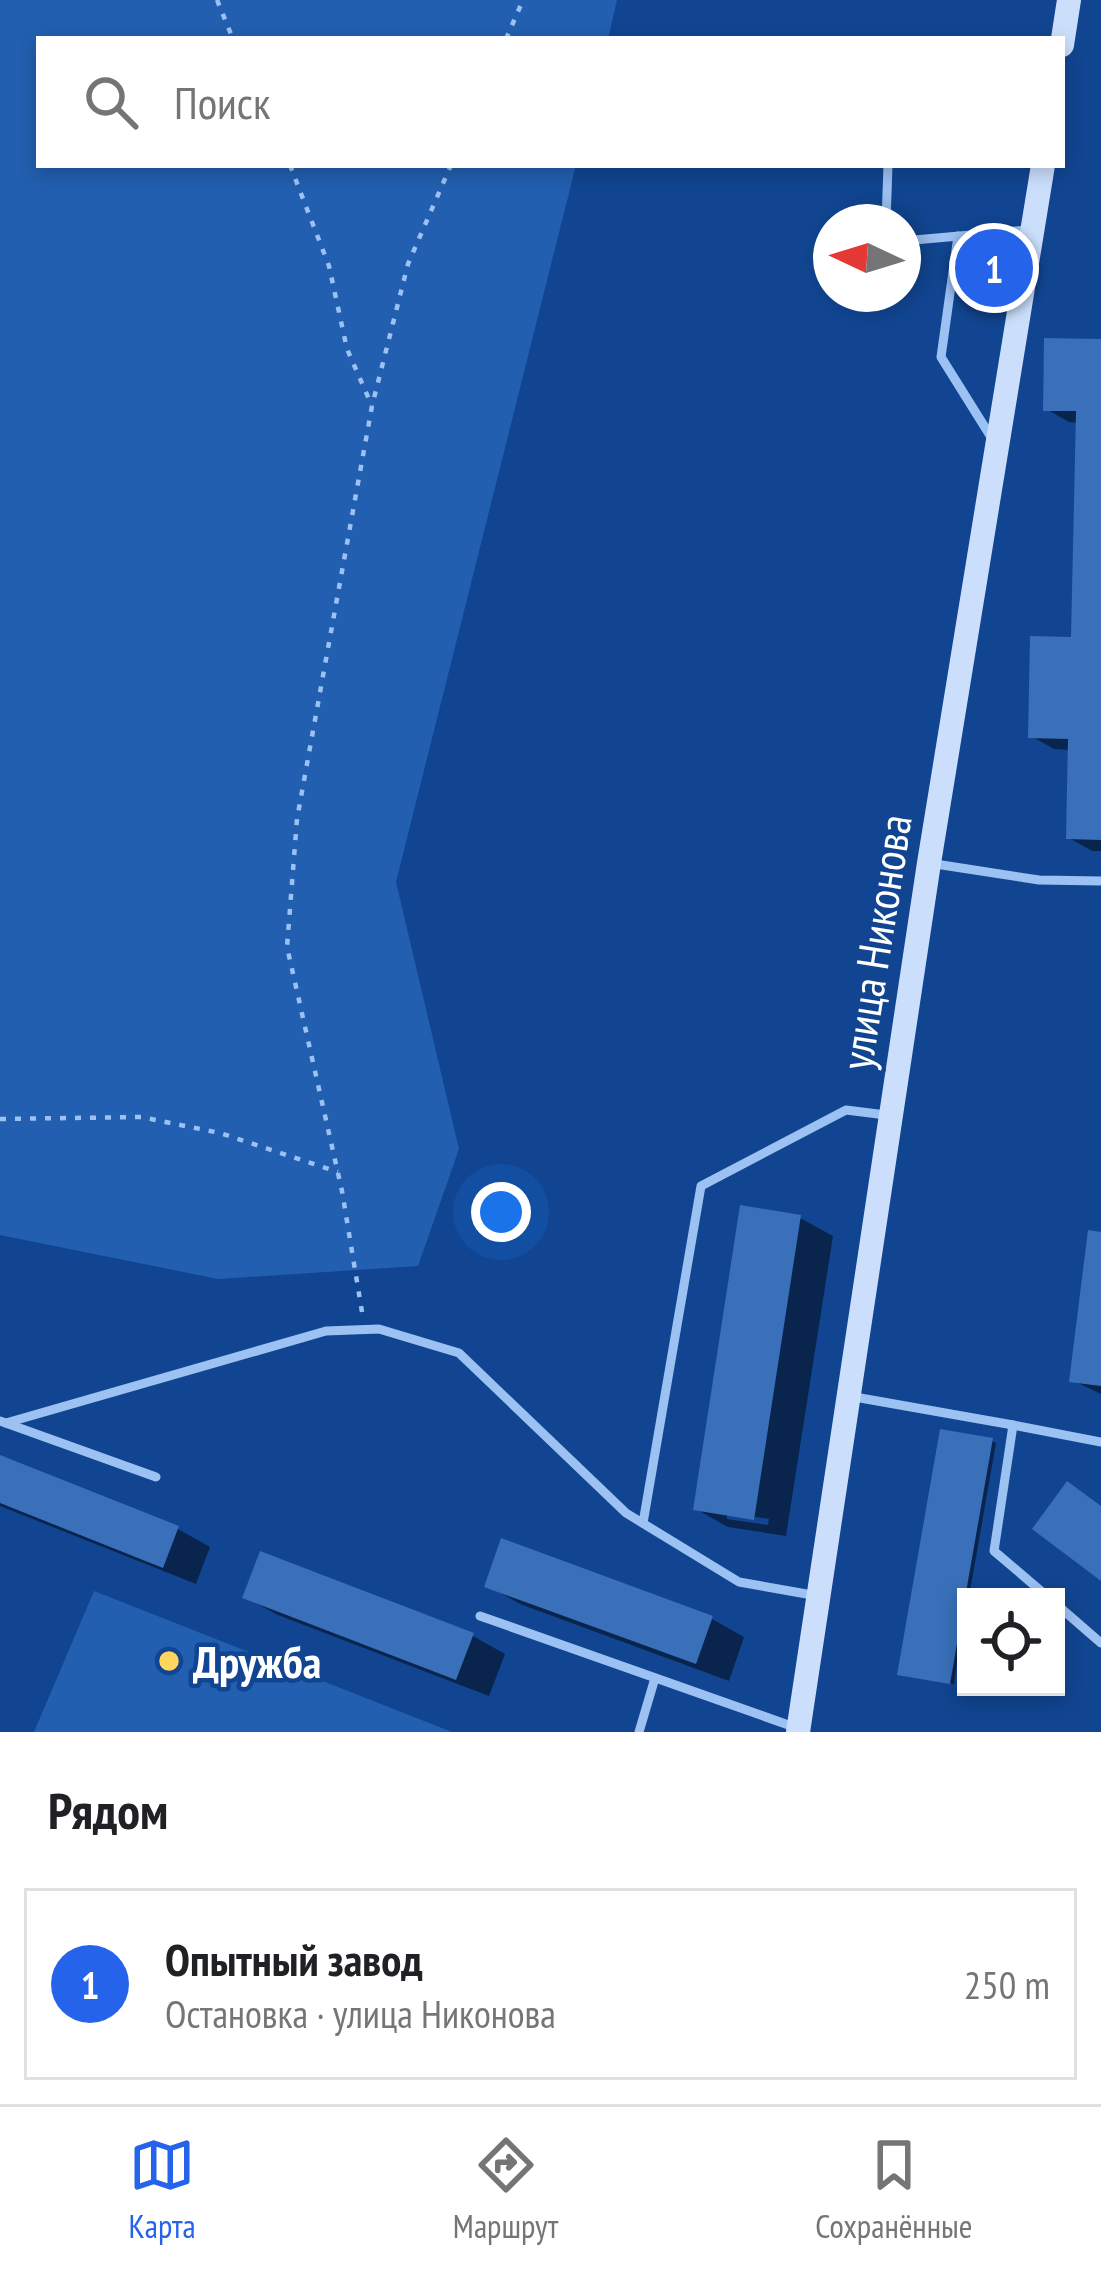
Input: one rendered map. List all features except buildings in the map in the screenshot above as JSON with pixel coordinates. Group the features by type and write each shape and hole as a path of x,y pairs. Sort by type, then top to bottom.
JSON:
{"main road":[{"path":"1063,36 1069,0"},
{"name":"улица Никонова","path":"799,1730 929,863 1042,168"}],"lane":[{"path":"887,204 888,168"},
{"path":"921,239 1032,229"},
{"path":"958,236 940,357 997,446"},
{"path":"929,863 1039,880 1101,881"},
{"path":"643,1523 701,1186 846,1110 891,1116"},
{"path":"3,1422 326,1331 379,1329 459,1353 626,1513 739,1582 819,1596"},
{"path":"849,1396 1101,1442"},
{"path":"3,1422 156,1477"},
{"path":"1013,1425 994,1551 1037,1588"},
{"path":"1065,1612 1101,1643"},
{"path":"480,1616 799,1730"},
{"path":"638,1732 655,1678"}],"path":[{"path":"218,0 232,36"},
{"path":"507,36 523,0"},
{"path":"291,168 329,266 347,350 372,406"},
{"path":"365,1329 338,1172 287,947 297,818 372,406 408,264 450,168"},
{"path":"0,1119 141,1117 220,1132 338,1172"}],"shaded area":[{"path":"0,0 617,0 609,36 36,36 36,168 575,168 396,882 459,1149 418,1266 218,1279 0,1235"},
{"name":"Дружба","path":"94,1591 452,1732 34,1732"}],"place":[{"name":"Опытный завод","path":"994,268"},
{"name":"Дружба","path":"169,1661"}]}
